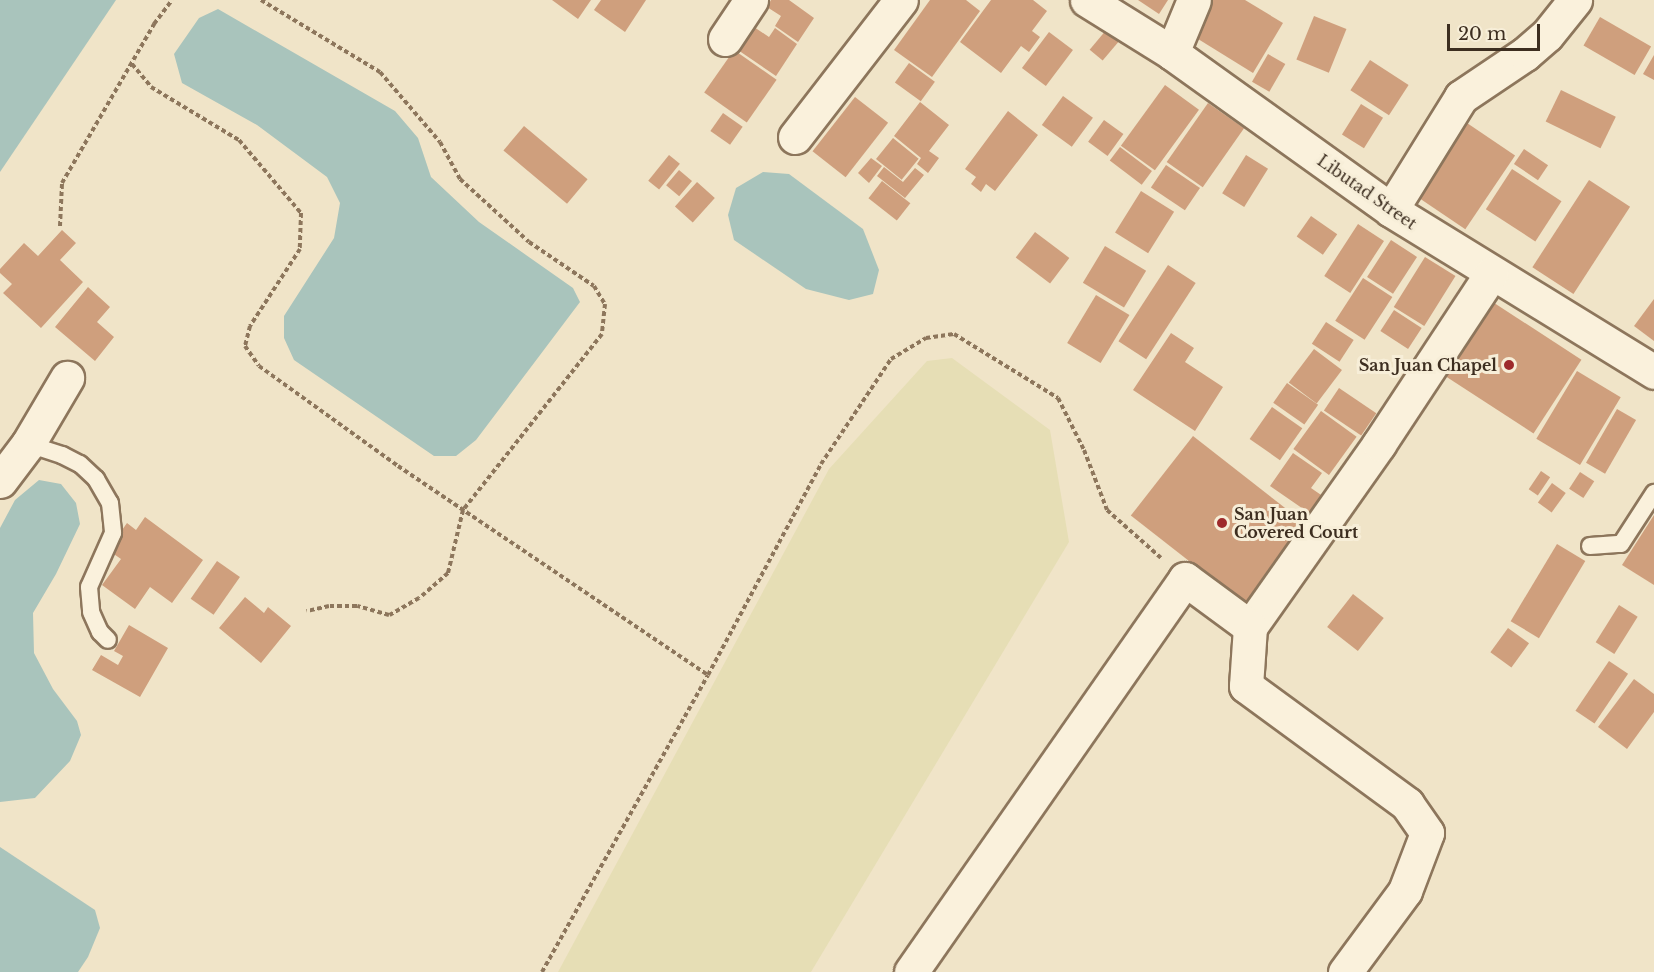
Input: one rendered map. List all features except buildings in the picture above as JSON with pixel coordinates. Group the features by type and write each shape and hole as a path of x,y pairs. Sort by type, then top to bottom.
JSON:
{"street":[{"path":"724,39 751,0"},
{"path":"795,136 901,0"},
{"name":"Libutad Street","path":"1088,0 1172,53 1390,210 1654,372"},
{"path":"1172,53 1194,0"},
{"path":"1390,210 1461,97 1525,54 1547,35 1575,0"},
{"path":"1345,972 1405,891 1427,833 1407,804 1246,686 1250,627 1379,444 1491,274"},
{"path":"0,482 28,444 67,378"},
{"path":"911,972 1185,579 1250,627"}],"lane":[{"path":"28,444 62,455 80,464 96,479 110,502 113,533 89,587 91,612 100,632 108,640"},
{"path":"1590,546 1621,544 1654,493"}],"path":[{"path":"60,225 62,183 153,24 172,0"},
{"path":"261,0 380,72 440,142 460,179 529,242 594,286 605,304 602,334 463,510 448,573 419,598 389,615 357,606 329,606 307,610"},
{"path":"132,64 151,87 239,140 301,213 300,249 250,326 245,346 259,366 463,510 708,675"},
{"path":"542,972 708,675 821,464 891,359 926,338 954,334 1058,398 1084,450 1107,510 1185,579"}],"shaded area":[{"path":"952,358 1050,430 1069,542 811,972 558,972 829,469 927,361"}],"water":[{"path":"0,0 116,0 0,172"},
{"path":"218,9 395,111 418,138 431,177 479,222 573,288 580,302 476,440 456,456 434,456 294,360 284,338 284,316 334,238 340,203 327,177 257,125 182,83 174,54 199,18"},
{"path":"763,172 789,174 863,229 879,270 873,294 849,300 806,289 734,240 728,215 736,188"},
{"path":"39,480 61,484 76,503 80,524 56,574 33,613 34,653 53,689 77,721 81,735 70,761 35,798 0,802 0,528 15,500"},
{"path":"0,847 95,910 100,928 88,957 78,972 0,972"}],"place":[{"name":"San Juan Chapel","path":"1509,365"},
{"name":"San Juan Covered Court","path":"1222,523"}]}
